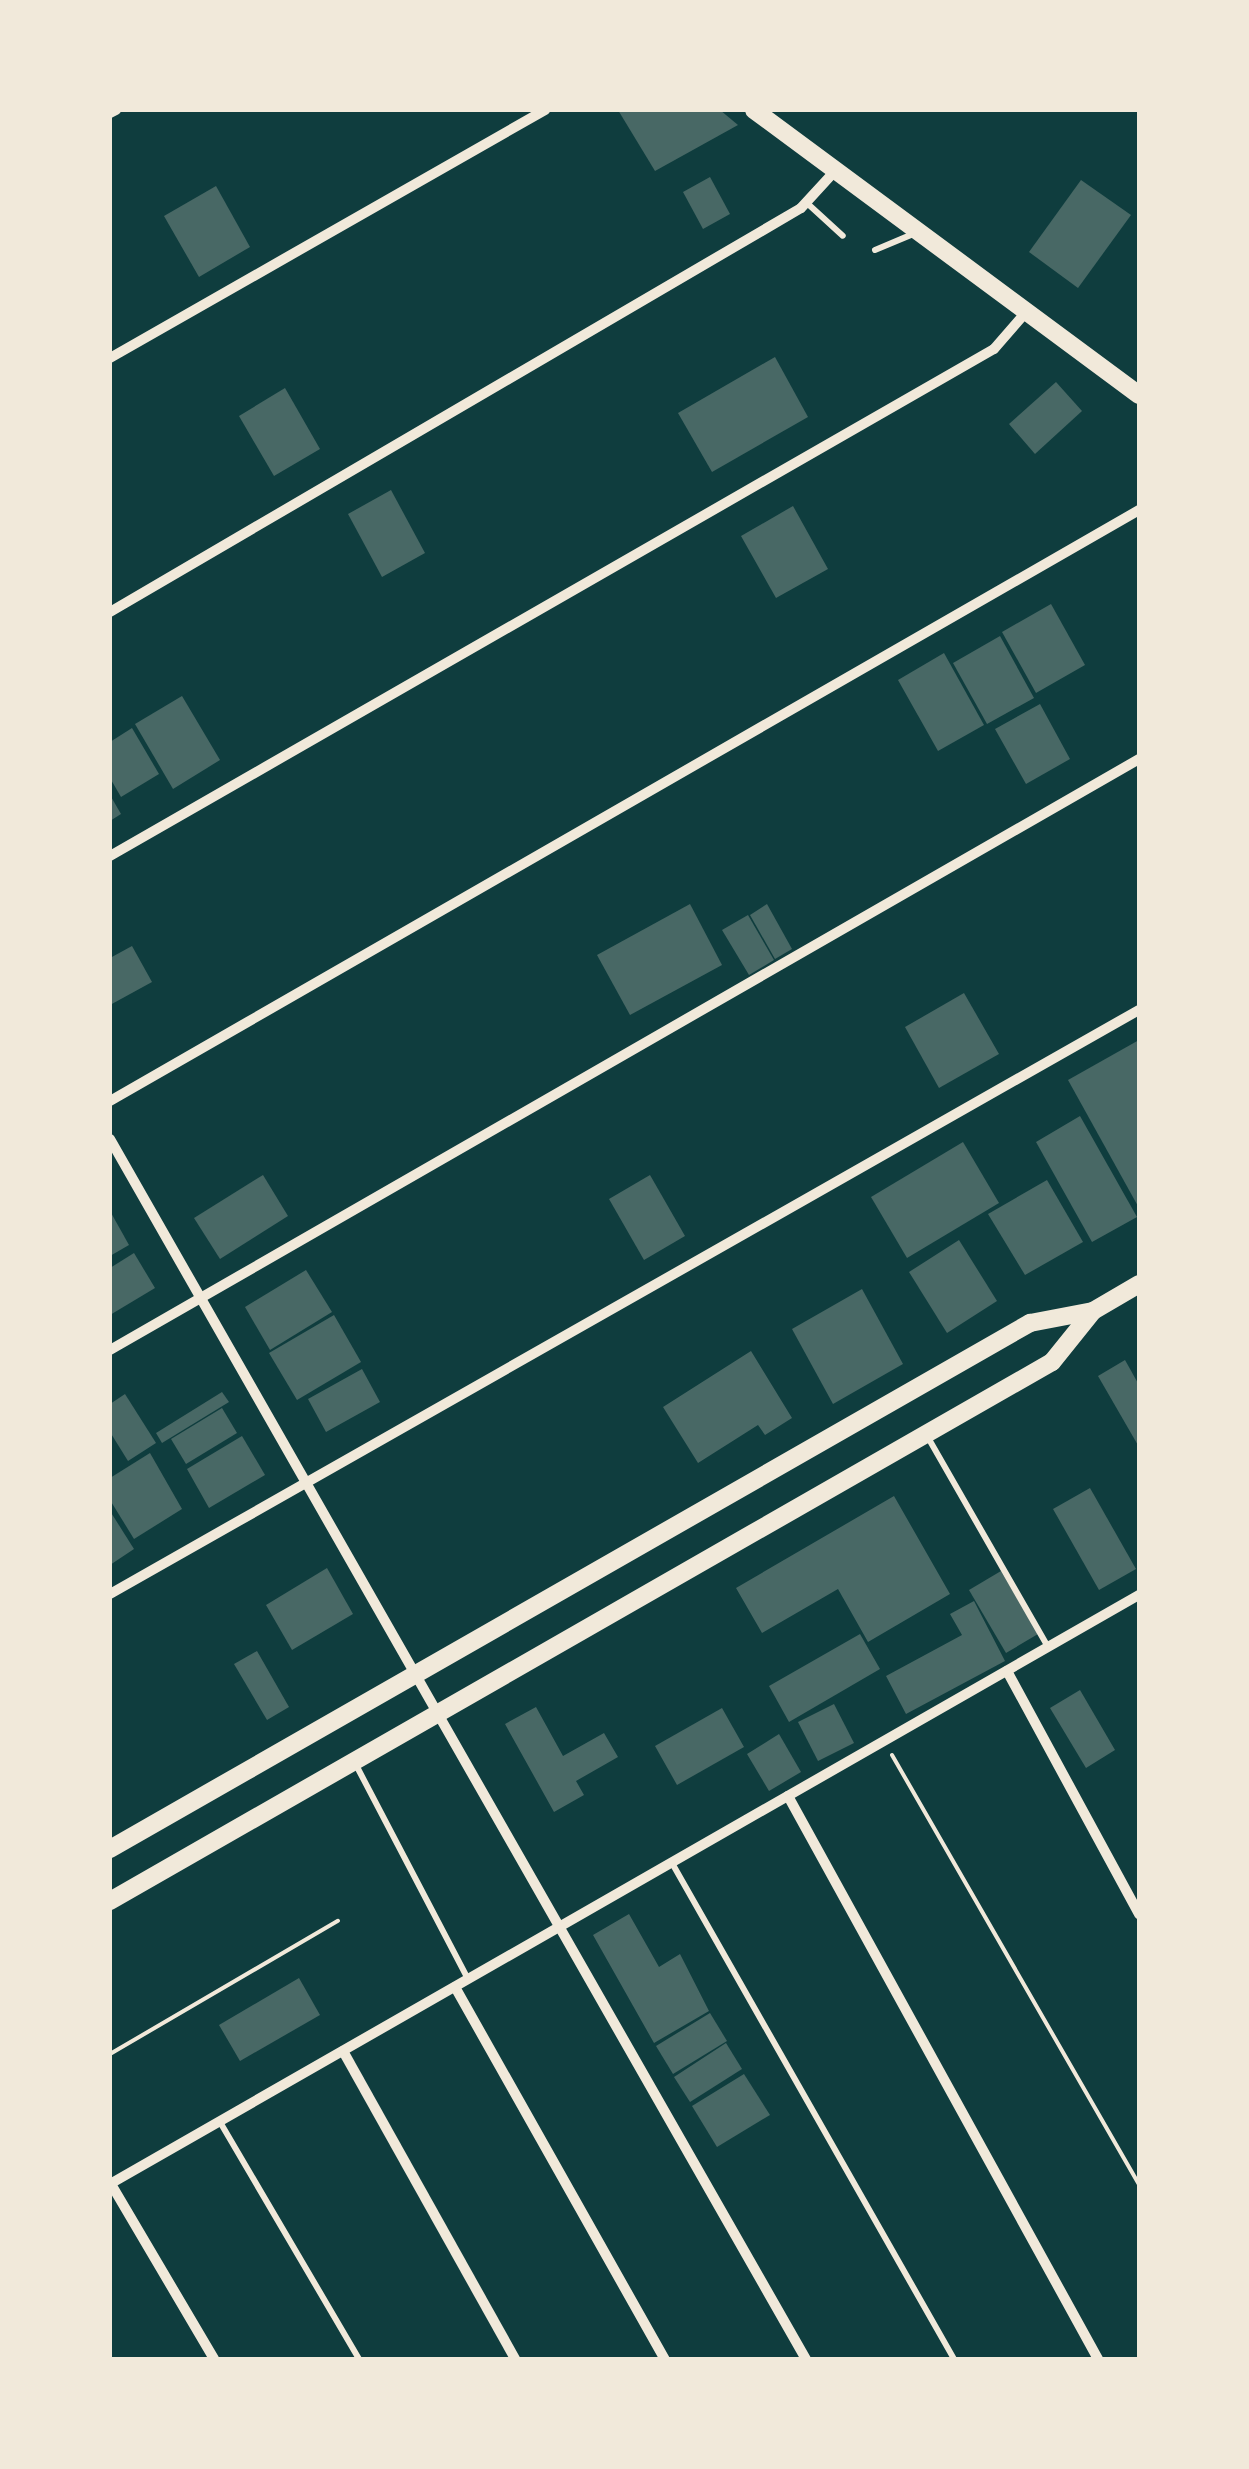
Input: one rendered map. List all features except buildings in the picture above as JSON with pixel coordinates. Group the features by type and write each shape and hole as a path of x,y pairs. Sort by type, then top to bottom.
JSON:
{"main road":[{"path":"754,110 1139,395"},
{"path":"110,1849 1030,1323 1093,1311 1139,1284"},
{"path":"110,1901 1052,1362 1093,1311"}],"street":[{"path":"110,358 546,110"},
{"path":"110,612 808,204 835,172"},
{"path":"110,856 994,349 1027,311"},
{"path":"110,1100 1139,510"},
{"path":"110,1350 1139,759"},
{"path":"110,1594 1139,1010"},
{"path":"110,1138 806,2359"},
{"path":"214,2359 111,2184 1139,1595"},
{"path":"1007,1671 1139,1914"},
{"path":"788,1796 1098,2359"},
{"path":"455,1986 665,2359"},
{"path":"343,2051 515,2359"}],"lane":[{"path":"808,204 844,236"},
{"path":"875,250 918,231"},
{"path":"925,1433 1048,1647"},
{"path":"354,1762 468,1979"},
{"path":"672,1862 954,2359"},
{"path":"220,2122 359,2359"}],"path":[{"path":"884,1741 1139,2184"},
{"path":"110,2054 338,1921"}]}
